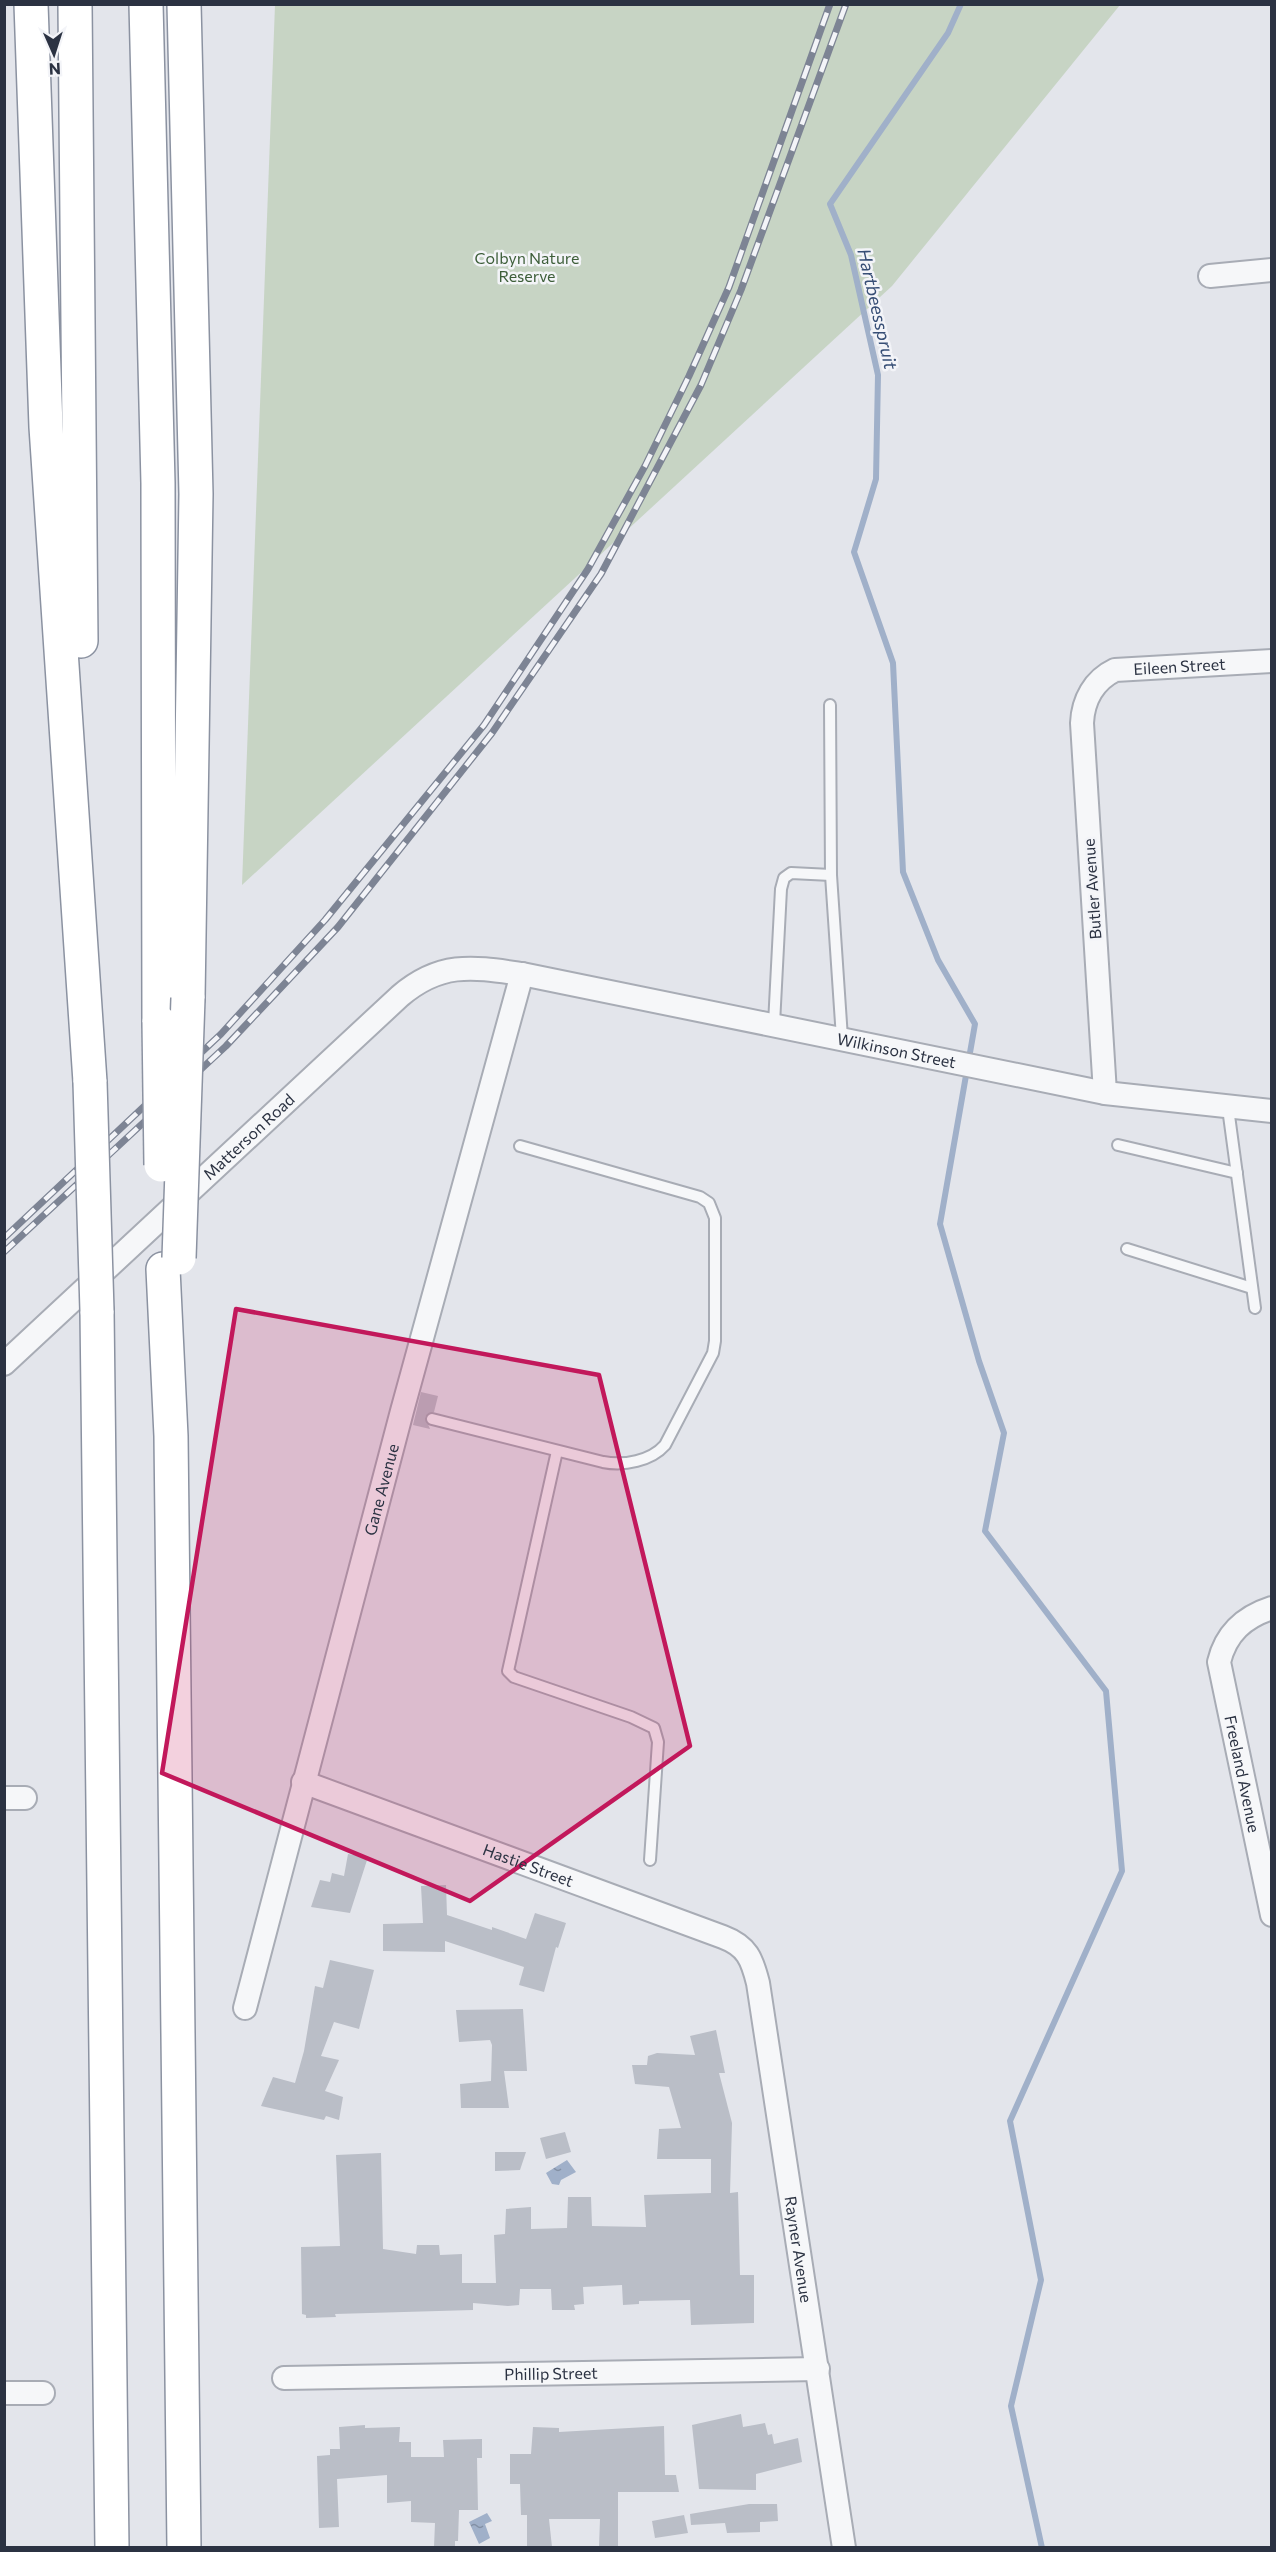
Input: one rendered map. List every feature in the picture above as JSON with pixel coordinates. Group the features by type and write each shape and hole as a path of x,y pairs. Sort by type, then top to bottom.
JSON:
{"highway":[{"path":"31,4 46,427 86,1006 98,1311 112,2547"},
{"path":"75,4 86,1006"},
{"path":"146,4 158,483 159,1022 171,1263 184,2547"},
{"path":"171,1263 188,998 196,494 184,4"},
{"path":"188,125 190,4"}],"street":[{"path":"1210,276 1272,270"},
{"name":"Eileen Street","path":"1094,688 1106,674 1115,670 1272,661"},
{"name":"Butler Avenue","path":"1094,688 1083,708 1082,723 1105,1093"},
{"name":"Matterson Road","path":"4,1364 409,989 438,975 465,967 522,974"},
{"name":"Wilkinson Street","path":"522,974 1105,1093 1272,1112"},
{"name":"Gane Avenue","path":"244,2008 303,1782 409,1412 522,974"},
{"name":"Freeland Avenue","path":"1272,1608 1245,1619 1230,1634 1219,1662 1272,1915"},
{"name":"Hastie Street","path":"303,1782 723,1937 738,1944 749,1954"},
{"name":"Rayner Avenue","path":"749,1954 758,1983 844,2547"},
{"name":"Phillip Street","path":"284,2378 818,2368"},
{"path":"4,2393 43,2393"}],"lane":[{"path":"831,705 831,875 842,1038"},
{"path":"774,1024 781,889 784,878 791,873 831,875"},
{"path":"1228,1108 1255,1308"},
{"path":"1118,1145 1237,1173"},
{"path":"432,1419 557,1451 619,1464 657,1454 665,1445 713,1353 715,1341 715,1214 709,1203 700,1197 520,1146"},
{"path":"1127,1249 1252,1288"},
{"path":"557,1451 508,1671 514,1677 631,1717 654,1728 658,1742 650,1860"}],"highlighted area":[{"path":"236,1309 599,1375 690,1746 470,1901 162,1773"}],"green space":[{"name":"Colbyn Nature Reserve","path":"275,5 1120,5 892,286 242,885"}],"water":[{"path":"567,2160 576,2172 561,2180 559,2185 552,2184 546,2173"},
{"path":"487,2513 492,2521 485,2524 490,2538 479,2544 469,2522"}],"building":[{"path":"421,1392 438,1396 434,1412 425,1417 430,1429 413,1425"},
{"path":"348,1854 368,1857 350,1913 311,1907 320,1880 330,1882 332,1873 344,1876"},
{"path":"446,1885 447,1915 492,1930 492,1927 526,1939 535,1913 566,1923 558,1948 556,1947 544,1992 519,1985 524,1967 445,1941 445,1952 383,1951 383,1924 423,1923 421,1886"},
{"path":"330,1960 374,1970 359,2029 334,2022 321,2056 339,2060 325,2091 343,2097 339,2120 326,2116 324,2120 261,2106 273,2077 295,2083 304,2051 315,1986 323,1988"},
{"path":"523,2009 527,2071 504,2071 509,2108 461,2108 460,2084 491,2081 492,2045 490,2040 459,2042 456,2010"},
{"path":"716,2030 725,2073 719,2073 732,2123 730,2193 738,2192 740,2275 754,2275 754,2323 691,2325 690,2300 639,2301 639,2304 623,2305 622,2285 583,2287 584,2304 574,2305 575,2310 552,2310 551,2289 520,2289 519,2305 473,2303 473,2310 335,2314 336,2317 306,2318 306,2315 302,2314 301,2247 340,2246 336,2155 381,2153 383,2249 416,2254 417,2245 439,2245 440,2255 462,2254 462,2283 496,2283 494,2235 505,2234 506,2209 531,2207 531,2229 567,2228 568,2197 591,2197 592,2226 646,2227 644,2195 711,2193 711,2159 657,2159 659,2129 681,2128 669,2087 635,2084 632,2065 647,2065 648,2056 657,2053 695,2055 690,2036"},
{"path":"565,2132 571,2152 546,2159 540,2138"},
{"path":"495,2152 526,2152 520,2170 495,2171"},
{"path":"741,2414 743,2427 765,2423 768,2435 772,2434 774,2444 798,2438 802,2462 756,2474 756,2490 699,2489 692,2425"},
{"path":"365,2425 365,2428 400,2427 399,2442 411,2442 411,2457 444,2457 443,2440 482,2439 482,2458 477,2458 478,2510 459,2510 458,2541 455,2541 455,2547 434,2547 435,2523 411,2522 411,2501 387,2503 387,2475 337,2479 339,2527 319,2528 317,2456 330,2455 330,2449 340,2449 339,2427"},
{"path":"664,2426 665,2475 676,2475 679,2492 618,2492 618,2547 599,2547 600,2519 549,2519 552,2547 527,2547 527,2515 521,2515 520,2484 510,2484 510,2454 531,2454 533,2427 559,2428 559,2432"},
{"path":"749,2504 777,2504 778,2521 760,2522 760,2532 727,2533 725,2523 691,2525 690,2514"},
{"path":"684,2515 688,2533 655,2538 652,2521"}],"waterway":[{"name":"Hartbeesspruit","path":"961,4 948,33 830,204 851,255 878,375 876,479 854,552 893,663 903,872 938,960 975,1024 940,1224 979,1361 1004,1433 985,1531 1106,1691 1122,1871 1010,2121 1041,2280 1011,2406 1042,2548"}],"railway":[{"path":"4,1238 221,1034 325,920 484,725 588,569 645,466 689,376 729,287 830,4"},
{"path":"4,1252 226,1046 338,927 492,733 601,574 701,385 741,290 846,4"}]}
